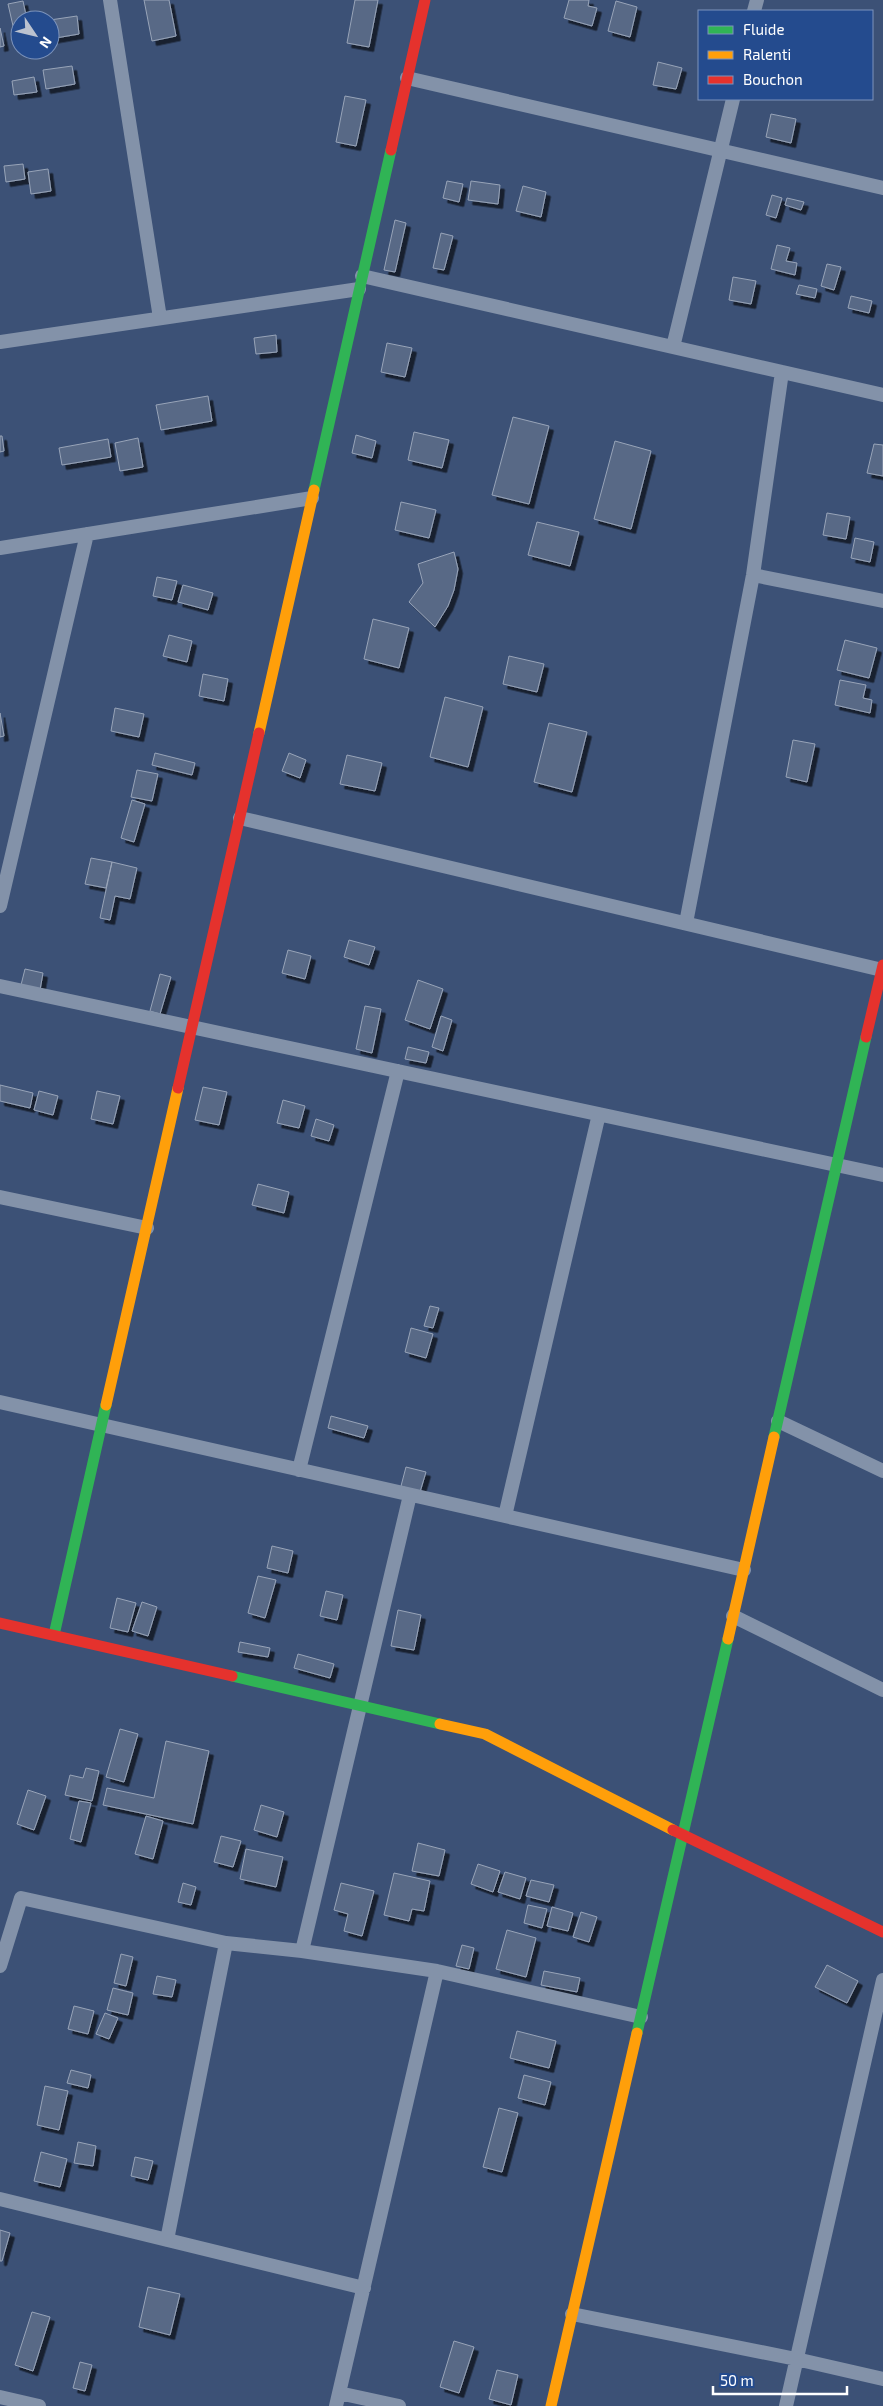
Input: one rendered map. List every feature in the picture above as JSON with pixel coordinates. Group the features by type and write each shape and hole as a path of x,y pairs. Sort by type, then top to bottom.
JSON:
{"street":[{"path":"110,0 160,318"},
{"path":"54,1636 425,0"},
{"path":"407,78 883,188"},
{"path":"673,347 733,100"},
{"path":"0,342 160,318 361,283 673,347 883,395"},
{"path":"686,924 753,575 782,372"},
{"path":"0,548 312,498"},
{"path":"0,906 87,534"},
{"path":"753,575 883,601"},
{"path":"240,818 686,924 882,968 551,2406"},
{"path":"0,986 883,1174"},
{"path":"299,1470 398,1071"},
{"path":"505,1516 599,1114"},
{"path":"0,1197 146,1228"},
{"path":"0,1402 744,1570"},
{"path":"778,1421 883,1471"},
{"path":"302,1951 410,1495"},
{"path":"733,1616 883,1690"},
{"path":"0,1623 485,1734 682,1835 883,1932"},
{"path":"0,1966 21,1898 226,1943 302,1951 437,1971 641,2017"},
{"path":"167,2240 226,1943"},
{"path":"399,2406 338,2400 437,1971"},
{"path":"786,2406 883,1980"},
{"path":"0,2199 364,2288"},
{"path":"572,2314 796,2359 883,2379"},
{"path":"0,2397 39,2406"}],"building":[{"path":"144,0 169,0 176,36 152,41"},
{"path":"355,0 378,0 369,47 347,43"},
{"path":"569,0 589,0 588,6 597,8 592,26 564,18"},
{"path":"23,1 25,10 10,10 10,13 8,4"},
{"path":"616,1 637,7 630,37 608,31"},
{"path":"77,16 79,34 60,37 60,19"},
{"path":"0,28 4,46 0,47"},
{"path":"658,62 682,68 676,89 653,85"},
{"path":"72,66 75,84 46,89 43,70"},
{"path":"34,77 37,92 14,95 12,81"},
{"path":"345,96 366,100 356,146 336,142"},
{"path":"771,114 796,119 791,143 766,137"},
{"path":"23,164 25,179 6,182 4,166"},
{"path":"48,169 51,191 31,194 28,172"},
{"path":"447,181 463,184 459,202 443,198"},
{"path":"471,181 500,185 498,204 468,200"},
{"path":"523,186 546,192 541,217 516,211"},
{"path":"772,195 782,198 776,218 766,215"},
{"path":"787,198 804,202 801,210 785,205"},
{"path":"395,220 406,223 395,272 384,270"},
{"path":"441,233 453,236 444,270 433,268"},
{"path":"777,245 790,248 786,261 797,263 795,275 771,269"},
{"path":"827,264 841,267 834,290 821,286"},
{"path":"733,277 756,281 751,304 729,300"},
{"path":"799,285 817,289 815,298 796,294"},
{"path":"851,296 872,301 869,313 848,308"},
{"path":"276,335 277,352 256,354 254,338"},
{"path":"387,343 412,348 405,377 381,372"},
{"path":"208,396 212,421 161,430 156,405"},
{"path":"513,417 549,426 529,504 492,495"},
{"path":"414,432 449,440 442,468 408,460"},
{"path":"356,435 376,441 372,458 352,453"},
{"path":"0,436 2,436 4,451 0,452"},
{"path":"138,438 143,467 120,471 115,443"},
{"path":"108,439 111,457 62,465 59,448"},
{"path":"615,441 651,451 631,529 594,519"},
{"path":"874,444 883,445 883,476 867,473"},
{"path":"401,502 436,510 429,538 395,530"},
{"path":"827,513 850,517 846,539 823,535"},
{"path":"537,522 579,532 570,566 528,555"},
{"path":"855,538 874,542 870,562 851,558"},
{"path":"454,552 458,569 454,590 448,606 435,627 409,602 423,583 418,564"},
{"path":"157,577 177,581 172,600 153,596"},
{"path":"183,585 213,593 208,610 178,602"},
{"path":"373,619 409,628 399,668 364,659"},
{"path":"169,635 192,641 187,662 163,656"},
{"path":"845,640 877,648 869,678 837,670"},
{"path":"509,656 544,664 537,692 503,684"},
{"path":"203,674 228,679 224,701 199,696"},
{"path":"840,680 866,685 863,698 872,700 870,713 835,705"},
{"path":"445,697 483,707 468,767 430,757"},
{"path":"115,708 144,714 139,737 111,731"},
{"path":"0,713 4,736 0,737"},
{"path":"549,723 587,732 572,792 534,782"},
{"path":"793,740 815,744 807,782 786,777"},
{"path":"155,753 195,763 192,775 152,765"},
{"path":"289,753 306,760 300,778 282,771"},
{"path":"347,755 382,763 375,791 340,784"},
{"path":"137,770 158,774 152,801 131,797"},
{"path":"132,800 145,804 134,842 121,838"},
{"path":"91,858 112,862 106,888 85,884"},
{"path":"112,862 137,868 130,899 115,896 110,920 100,918"},
{"path":"349,940 375,947 369,965 344,957"},
{"path":"288,950 311,956 305,979 282,973"},
{"path":"25,969 43,973 40,990 21,985"},
{"path":"160,974 171,977 160,1014 150,1011"},
{"path":"418,980 443,989 430,1029 405,1020"},
{"path":"365,1006 381,1009 372,1053 356,1049"},
{"path":"441,1016 452,1020 443,1051 432,1047"},
{"path":"408,1047 429,1052 426,1063 405,1059"},
{"path":"0,1085 33,1093 30,1108 0,1101"},
{"path":"203,1087 227,1092 219,1125 195,1120"},
{"path":"39,1091 58,1096 53,1115 34,1110"},
{"path":"97,1091 120,1096 113,1124 91,1119"},
{"path":"283,1100 305,1106 299,1128 277,1123"},
{"path":"316,1119 334,1125 329,1141 311,1136"},
{"path":"258,1184 289,1192 284,1213 252,1205"},
{"path":"430,1306 439,1308 433,1328 424,1326"},
{"path":"411,1328 433,1334 426,1358 405,1352"},
{"path":"331,1416 368,1426 364,1438 328,1428"},
{"path":"406,1467 426,1472 420,1492 401,1486"},
{"path":"272,1546 293,1551 288,1573 267,1568"},
{"path":"258,1576 276,1580 265,1618 248,1613"},
{"path":"326,1591 343,1595 337,1620 320,1616"},
{"path":"117,1598 136,1603 128,1632 110,1628"},
{"path":"142,1602 157,1607 148,1636 132,1631"},
{"path":"398,1610 421,1615 414,1650 391,1646"},
{"path":"240,1642 270,1648 268,1657 238,1652"},
{"path":"298,1654 334,1664 330,1678 294,1668"},
{"path":"120,1729 138,1734 124,1782 106,1777"},
{"path":"166,1741 209,1751 193,1824 103,1805 107,1788 154,1798"},
{"path":"86,1768 99,1771 92,1801 65,1795 70,1775 83,1778"},
{"path":"28,1790 46,1796 34,1830 17,1824"},
{"path":"79,1801 91,1803 81,1842 70,1839"},
{"path":"261,1805 284,1812 277,1837 254,1830"},
{"path":"146,1816 163,1821 153,1859 135,1854"},
{"path":"221,1836 241,1841 233,1867 214,1862"},
{"path":"418,1843 445,1850 439,1876 412,1871"},
{"path":"246,1849 283,1857 276,1887 240,1879"},
{"path":"478,1864 500,1871 493,1892 471,1884"},
{"path":"505,1872 526,1878 520,1899 498,1892"},
{"path":"394,1873 430,1881 424,1911 412,1909 409,1921 384,1915"},
{"path":"531,1880 554,1885 549,1902 526,1896"},
{"path":"183,1883 196,1887 191,1905 178,1902"},
{"path":"341,1883 374,1891 362,1936 344,1931 348,1914 334,1910"},
{"path":"528,1905 547,1909 542,1928 524,1923"},
{"path":"552,1907 573,1913 568,1931 547,1926"},
{"path":"581,1912 597,1917 589,1942 573,1937"},
{"path":"507,1930 536,1938 526,1977 496,1969"},
{"path":"462,1945 474,1948 469,1969 456,1966"},
{"path":"121,1954 133,1957 126,1986 114,1983"},
{"path":"827,1965 858,1981 847,2003 815,1987"},
{"path":"544,1971 580,1978 577,1992 541,1985"},
{"path":"157,1976 176,1980 172,1997 153,1994"},
{"path":"113,1988 133,1993 128,2015 107,2010"},
{"path":"74,2006 94,2011 88,2034 68,2029"},
{"path":"105,2013 118,2018 109,2039 96,2034"},
{"path":"517,2031 556,2041 549,2068 510,2058"},
{"path":"71,2070 91,2075 88,2088 67,2083"},
{"path":"524,2075 551,2082 545,2105 518,2098"},
{"path":"45,2086 68,2091 59,2130 37,2125"},
{"path":"499,2108 518,2113 502,2172 483,2167"},
{"path":"78,2142 96,2146 93,2166 74,2163"},
{"path":"41,2152 67,2159 60,2187 34,2181"},
{"path":"135,2157 153,2161 148,2180 131,2176"},
{"path":"0,2230 10,2233 2,2261 0,2261"},
{"path":"148,2287 180,2294 170,2335 139,2327"},
{"path":"32,2312 50,2317 33,2371 15,2365"},
{"path":"454,2341 474,2347 459,2393 440,2387"},
{"path":"80,2362 92,2365 85,2391 73,2388"},
{"path":"497,2370 518,2375 511,2405 489,2399"}],"traffic: fast":[{"path":"314,490 391,150"},
{"path":"774,1437 866,1037"},
{"path":"54,1635 106,1405"},
{"path":"637,2033 728,1639"},
{"path":"232,1676 440,1724"}],"traffic: slow":[{"path":"259,733 314,490"},
{"path":"106,1405 178,1088"},
{"path":"728,1639 774,1437"},
{"path":"440,1724 485,1734 673,1830"},
{"path":"551,2406 637,2033"}],"traffic: jam":[{"path":"391,150 425,0"},
{"path":"178,1088 259,733"},
{"path":"866,1037 883,965"},
{"path":"0,1623 232,1676"},
{"path":"673,1830 883,1932"}]}
